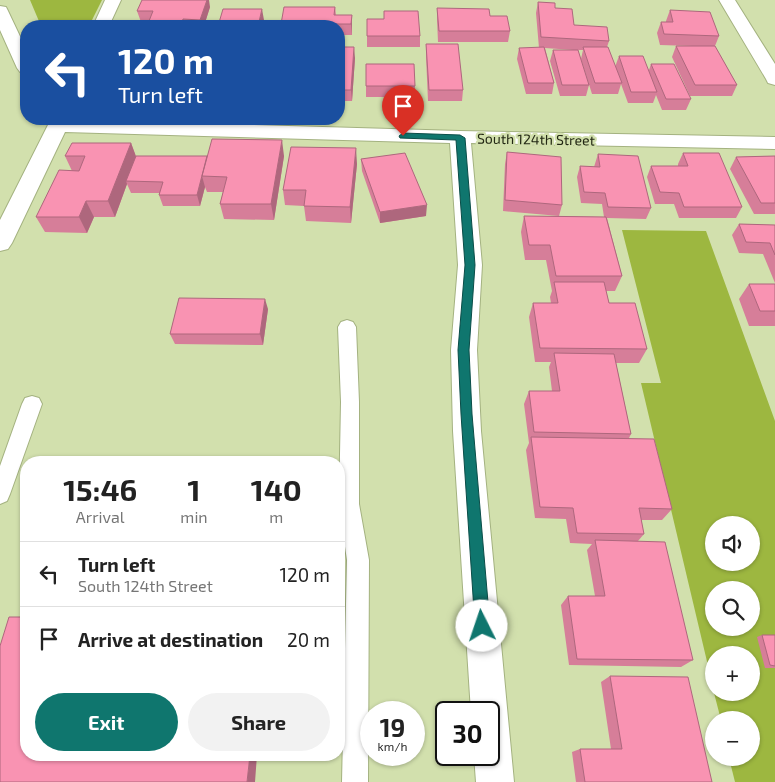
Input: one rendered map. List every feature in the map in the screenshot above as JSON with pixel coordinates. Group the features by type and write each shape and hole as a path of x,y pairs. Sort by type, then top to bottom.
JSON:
{"street":[{"path":"104,20 113,0"},
{"path":"727,0 775,79"},
{"path":"0,11 20,55"},
{"path":"0,243 55,125"},
{"name":"South 124th Street","path":"152,125 460,138 775,143"},
{"path":"460,138 470,265 464,350 467,431 495,782"}],"lane":[{"path":"347,327 350,402 349,504 358,560 355,782"},
{"path":"0,494 32,404"}],"green space":[{"path":"30,0 102,0 92,20 38,20"},
{"path":"622,230 706,231 775,421 775,782 735,782 731,766 760,766 760,711 719,711 716,701 760,701 760,646 705,646 705,653 641,383 661,383"}],"building":[{"path":"142,0 207,0 200,20 149,20 153,11 137,11"},
{"path":"538,2 555,3 555,8 572,9 574,25 607,27 609,41 541,37"},
{"path":"284,7 335,7 334,15 352,15 351,24 345,24 345,20 282,20"},
{"path":"437,8 489,9 490,16 507,16 510,31 439,31"},
{"path":"223,9 262,9 259,20 220,20"},
{"path":"670,10 710,12 719,36 664,34 661,22 673,22"},
{"path":"384,11 418,11 420,36 367,36 367,19 384,19"},
{"path":"426,44 458,44 463,90 429,90"},
{"path":"676,46 715,46 737,85 695,85"},
{"path":"345,47 354,47 351,90 345,90"},
{"path":"544,47 554,83 528,83 519,48"},
{"path":"583,47 608,47 622,83 595,83"},
{"path":"553,50 578,50 589,85 562,85"},
{"path":"619,56 643,56 657,92 631,92"},
{"path":"366,64 414,64 415,86 366,86"},
{"path":"651,64 674,64 691,99 666,99"},
{"path":"212,139 282,140 271,204 220,204 227,177 202,176"},
{"path":"72,143 131,143 108,201 86,201 79,217 36,217 59,170 79,171 85,156 65,156"},
{"path":"291,147 356,148 350,207 304,206 306,190 283,190"},
{"path":"507,152 561,157 562,205 505,200"},
{"path":"405,153 427,205 380,212 361,159"},
{"path":"683,153 719,153 742,207 684,207 679,193 660,192 651,166 688,166"},
{"path":"598,154 638,156 651,208 608,207 605,193 584,192 580,166 600,167"},
{"path":"136,156 207,156 197,195 159,195 163,182 126,181"},
{"path":"775,156 775,203 761,203 736,157"},
{"path":"524,216 606,217 622,276 556,276 550,245 529,245"},
{"path":"739,224 775,225 775,255 770,243 746,242"},
{"path":"554,282 604,282 609,303 635,303 647,349 540,348 533,303 558,303"},
{"path":"749,284 775,284 775,311 760,311"},
{"path":"179,298 265,299 260,334 170,334"},
{"path":"554,353 614,354 631,434 534,432 529,391 560,391"},
{"path":"531,437 654,439 672,509 639,508 644,534 577,533 573,508 540,507"},
{"path":"595,540 665,542 693,660 577,659 568,596 605,596"},
{"path":"9,617 20,617 20,761 249,761 247,782 0,782 0,646"},
{"path":"762,635 775,635 775,666 770,665"},
{"path":"610,676 688,677 705,751 705,766 708,766 712,782 585,782 580,749 622,749"}],"route":[{"path":"403,136 460,138 470,265 464,350 467,431 482,626"}]}
